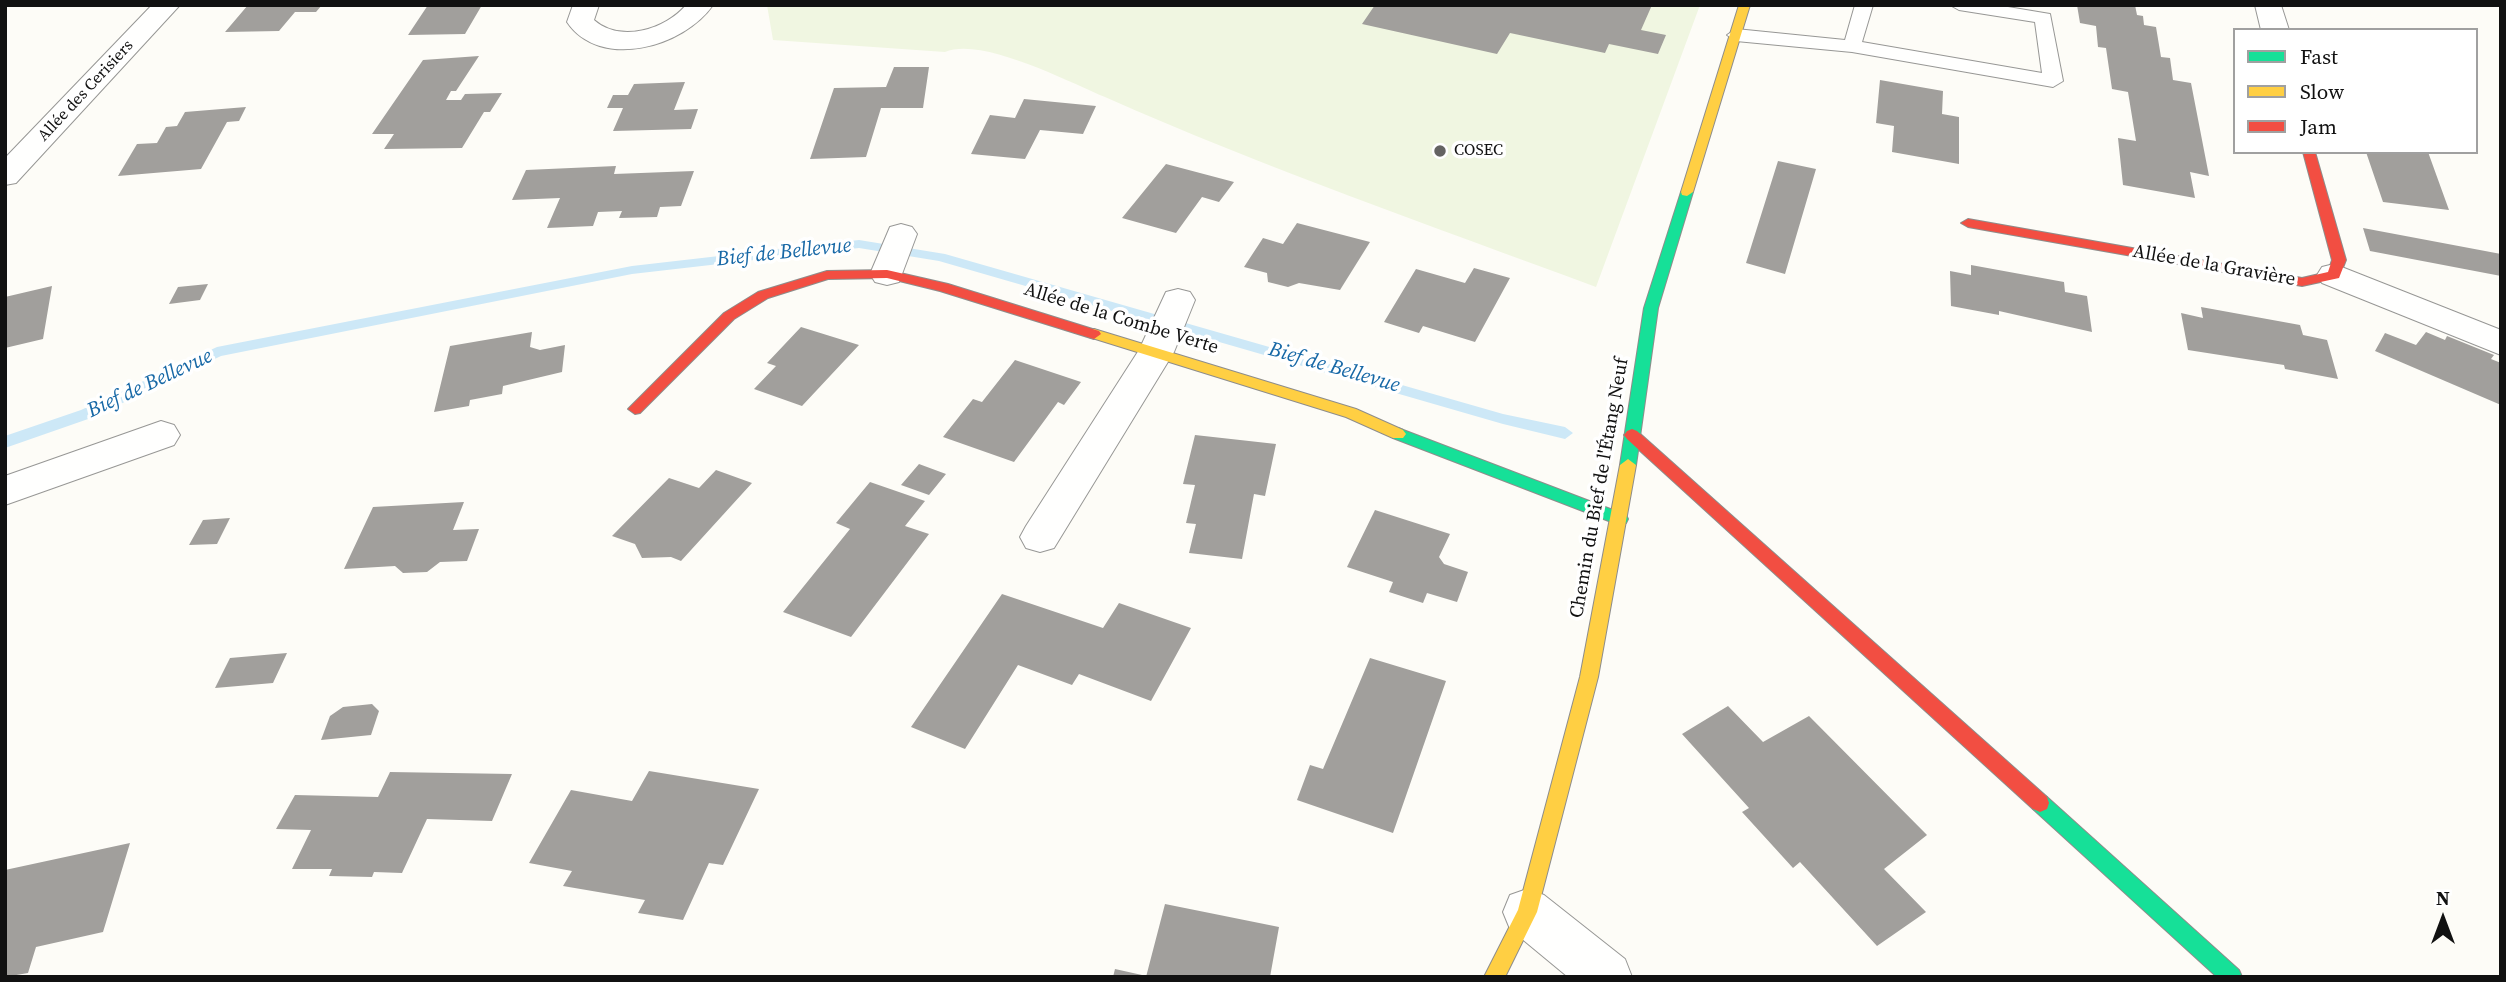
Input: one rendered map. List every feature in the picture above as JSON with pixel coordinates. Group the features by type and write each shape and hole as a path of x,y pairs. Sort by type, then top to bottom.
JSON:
{"street":[{"name":"Allée des Cerisiers","path":"5,176 167,5"},
{"path":"586,5 580,22 587,31 622,40 668,32 685,23 700,5"},
{"name":"Chemin du Bief de l'Étang Neuf","path":"1494,977 1527,912 1589,677 1620,519 1651,308 1745,5"},
{"path":"2268,5 2274,28"},
{"path":"2310,154 2339,260 2334,275 2501,344"},
{"name":"Allée de la Gravière","path":"1968,223 2302,282 2334,275"},
{"path":"887,274 901,234"},
{"name":"Allée de la Combe Verte","path":"635,409 729,316 763,295 827,275 887,274 943,287 1351,413 1447,455 1620,519"},
{"path":"1040,537 1156,352 1178,300"},
{"path":"5,491 160,435"},
{"path":"1632,435 2232,977"},
{"path":"1527,912 1607,977"}],"lane":[{"path":"1852,46 1864,5"},
{"path":"1736,35 1852,46 2053,81 2044,18 1959,5"}],"green space":[{"name":"COSEC","path":"767,5 1700,5 1596,287 1287,172 1002,55 980,50 945,52 773,40"}],"building":[{"path":"248,5 322,5 316,12 295,12 279,31 225,32"},
{"path":"428,5 482,5 465,34 408,35"},
{"path":"1375,5 1652,5 1641,30 1666,35 1658,54 1609,44 1605,53 1510,33 1497,54 1362,24"},
{"path":"2077,5 2135,5 2137,15 2143,16 2144,25 2156,27 2161,57 2170,58 2173,80 2191,83 2209,176 2190,172 2195,198 2123,185 2118,138 2136,141 2128,92 2112,89 2106,48 2098,47 2096,26 2080,23"},
{"path":"479,56 456,91 451,91 446,100 461,100 465,94 502,93 490,112 484,112 462,148 384,149 394,134 372,134 423,60"},
{"path":"894,67 929,67 923,108 881,108 866,157 810,159 834,88 886,87"},
{"path":"1880,80 1943,91 1942,114 1959,117 1959,164 1892,152 1894,126 1876,123"},
{"path":"685,82 674,110 698,109 691,129 613,131 623,108 607,108 613,95 628,95 634,84"},
{"path":"1024,99 1096,106 1083,134 1040,130 1025,159 971,154 990,115 1015,118"},
{"path":"246,107 239,121 227,122 201,169 118,176 137,144 157,143 166,127 177,126 185,112"},
{"path":"2367,154 2429,154 2449,210 2383,202"},
{"path":"1778,161 1816,169 1785,274 1746,263"},
{"path":"1166,164 1234,182 1219,202 1202,197 1176,233 1122,218"},
{"path":"616,166 614,174 694,171 681,206 660,207 657,217 619,218 622,211 598,212 593,226 547,228 560,198 512,200 526,170"},
{"path":"1297,223 1370,242 1340,290 1299,283 1288,287 1268,282 1267,273 1244,267 1263,238 1283,244"},
{"path":"2363,228 2501,254 2501,276 2370,251"},
{"path":"1971,265 2064,282 2065,292 2087,296 2092,332 1999,311 1999,315 1951,306 1950,271 1971,275"},
{"path":"1474,268 1510,278 1475,342 1423,326 1419,333 1384,322 1416,269 1465,283"},
{"path":"208,284 200,300 169,304 178,287"},
{"path":"52,286 43,339 5,348 5,297"},
{"path":"2201,307 2300,325 2303,335 2327,340 2338,379 2285,369 2284,365 2188,350 2181,313 2203,318"},
{"path":"801,327 859,345 802,406 754,389 776,366 767,363"},
{"path":"532,332 530,347 540,350 565,345 562,372 503,386 502,394 470,400 469,406 434,412 450,346"},
{"path":"2426,332 2445,340 2447,336 2494,355 2491,359 2501,363 2501,405 2375,351 2385,333 2416,345"},
{"path":"1015,360 1081,382 1064,405 1058,402 1014,462 943,437 973,399 982,402"},
{"path":"1195,435 1276,444 1265,496 1254,494 1242,559 1189,553 1196,524 1186,523 1195,485 1183,484"},
{"path":"919,464 946,474 929,495 901,485"},
{"path":"716,470 752,483 681,561 671,557 642,558 635,544 612,536 669,478 699,488"},
{"path":"870,482 925,501 905,526 929,534 851,637 783,612 850,529 836,523"},
{"path":"464,502 453,530 479,529 467,561 440,562 427,572 403,573 395,566 344,569 373,507"},
{"path":"1375,510 1450,534 1439,557 1444,564 1468,572 1457,602 1427,593 1423,603 1389,592 1393,582 1347,567"},
{"path":"230,518 217,544 189,545 203,520"},
{"path":"1002,594 1103,628 1119,603 1191,628 1151,701 1079,674 1072,685 1018,665 965,749 911,727"},
{"path":"287,653 273,683 215,688 230,658"},
{"path":"1370,658 1446,681 1393,833 1297,800 1310,765 1323,769"},
{"path":"372,704 379,711 371,735 321,740 330,716 343,707"},
{"path":"1728,706 1763,742 1809,716 1927,835 1884,869 1926,912 1877,946 1800,862 1793,868 1742,812 1749,808 1682,734"},
{"path":"649,771 759,789 723,865 709,863 683,920 638,913 645,900 563,886 572,871 529,863 571,790 632,801"},
{"path":"390,772 512,774 492,821 427,819 402,873 374,872 372,877 329,876 332,869 292,869 311,830 276,829 295,795 378,797"},
{"path":"130,843 103,932 36,947 28,973 5,977 5,870"},
{"path":"1165,904 1279,927 1270,977 1146,977"},
{"path":"1115,969 1142,975 1142,977 1113,977"}],"waterway":[{"name":"Bief de Bellevue","path":"5,442 86,414 217,352 632,270 859,244 940,257 1503,419 1565,433"}],"traffic: fast":[{"path":"1628,465 1651,308 1687,192"},
{"path":"1398,434 1620,519"},
{"path":"2040,803 2232,977"}],"traffic: slow":[{"path":"1687,192 1745,5"},
{"path":"1094,334 1351,413 1398,434"},
{"path":"1494,977 1527,912 1589,677 1628,465"}],"traffic: jam":[{"path":"1968,223 2302,282 2334,275 2339,260 2310,154"},
{"path":"635,409 729,316 763,295 827,275 887,274 943,287 1094,334"},
{"path":"1632,435 2040,803"}],"place":[{"name":"COSEC","path":"1440,151"}]}
